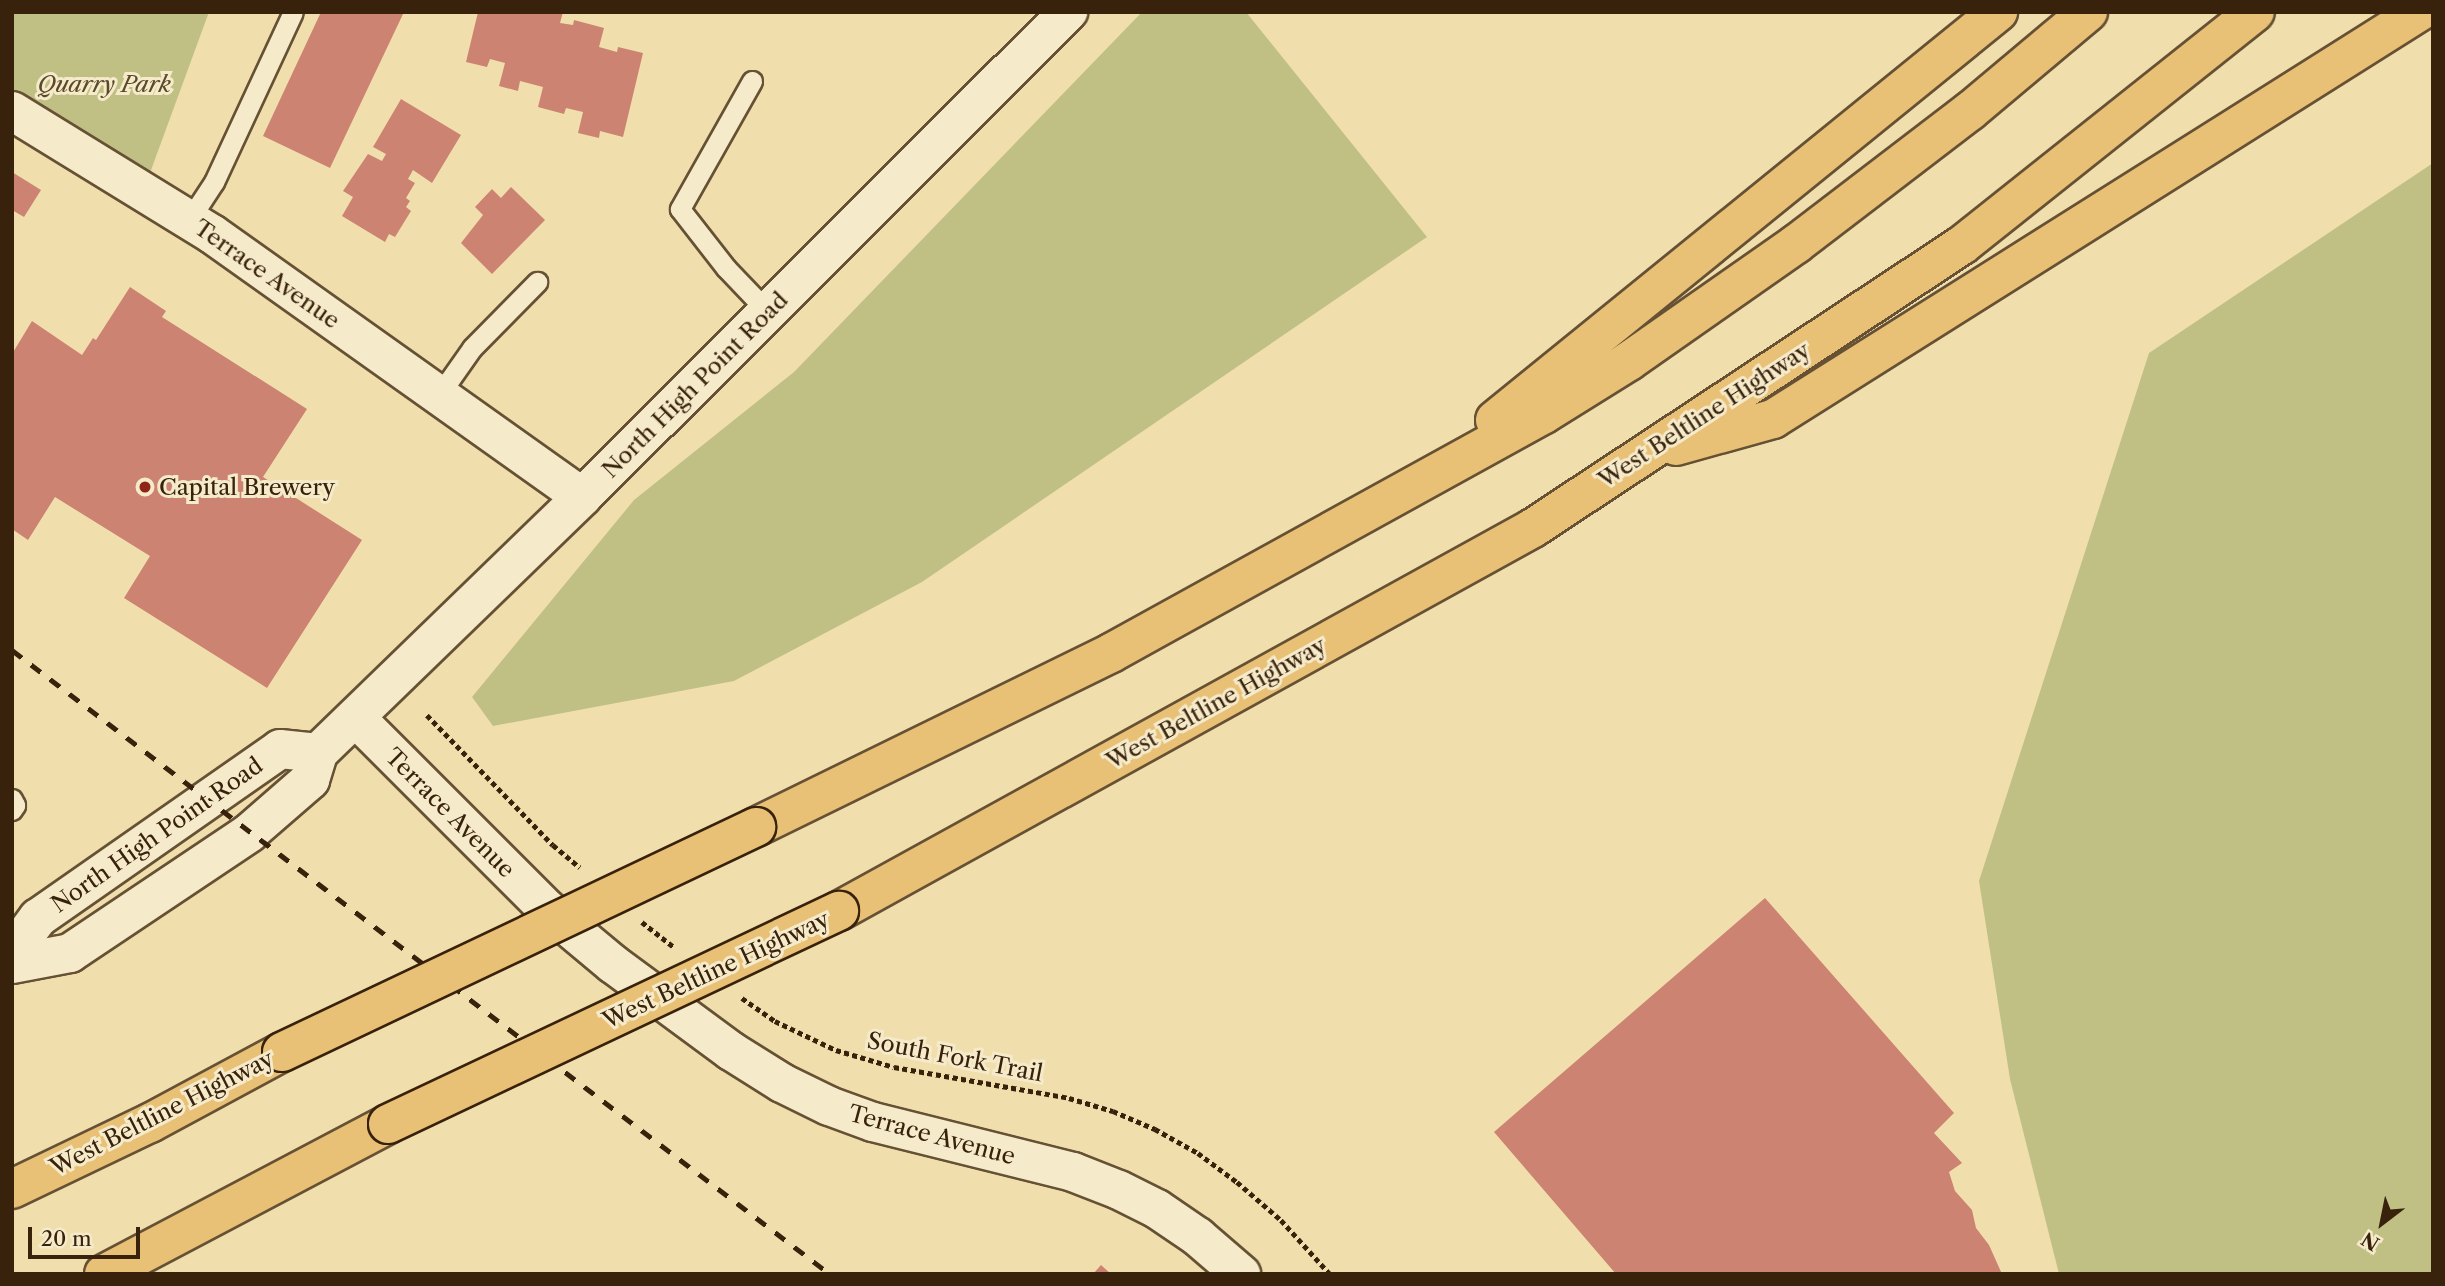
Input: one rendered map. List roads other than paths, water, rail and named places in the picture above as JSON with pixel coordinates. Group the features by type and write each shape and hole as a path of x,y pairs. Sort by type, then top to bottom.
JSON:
{"highway":[{"path":"1420,481 1998,12"},
{"name":"West Beltline Highway","path":"12,1189 150,1123 282,1052 756,827 1111,653 1544,414 1698,313 1796,244 1970,111 2088,12"},
{"name":"West Beltline Highway","path":"104,1274 388,1124 839,911 1533,528 1962,245 2255,12"},
{"path":"1644,455 1773,419 2419,12"},
{"path":"12,1171 52,1169"}],"street":[{"name":"North High Point Road","path":"12,964 70,953 249,833 310,780 317,753 582,497 1068,12"},
{"name":"Terrace Avenue","path":"12,111 189,220 582,497"},
{"name":"Terrace Avenue","path":"356,718 547,909 613,964 741,1057 829,1107 873,1122 1073,1172 1119,1190 1157,1209 1198,1237 1241,1274"},
{"name":"North High Point Road","path":"12,953 38,918 280,749 317,753"}],"lane":[{"path":"189,220 214,181 293,12"},
{"path":"752,81 680,209 726,268 768,312"},
{"path":"439,395 472,348 537,282"},
{"path":"12,799 15,805 12,810"}],"railway":[{"path":"12,650 830,1274"}],"place":[{"name":"Capital Brewery","path":"145,487"}],"park label":[{"name":"Quarry Park","path":"104,84"}]}
